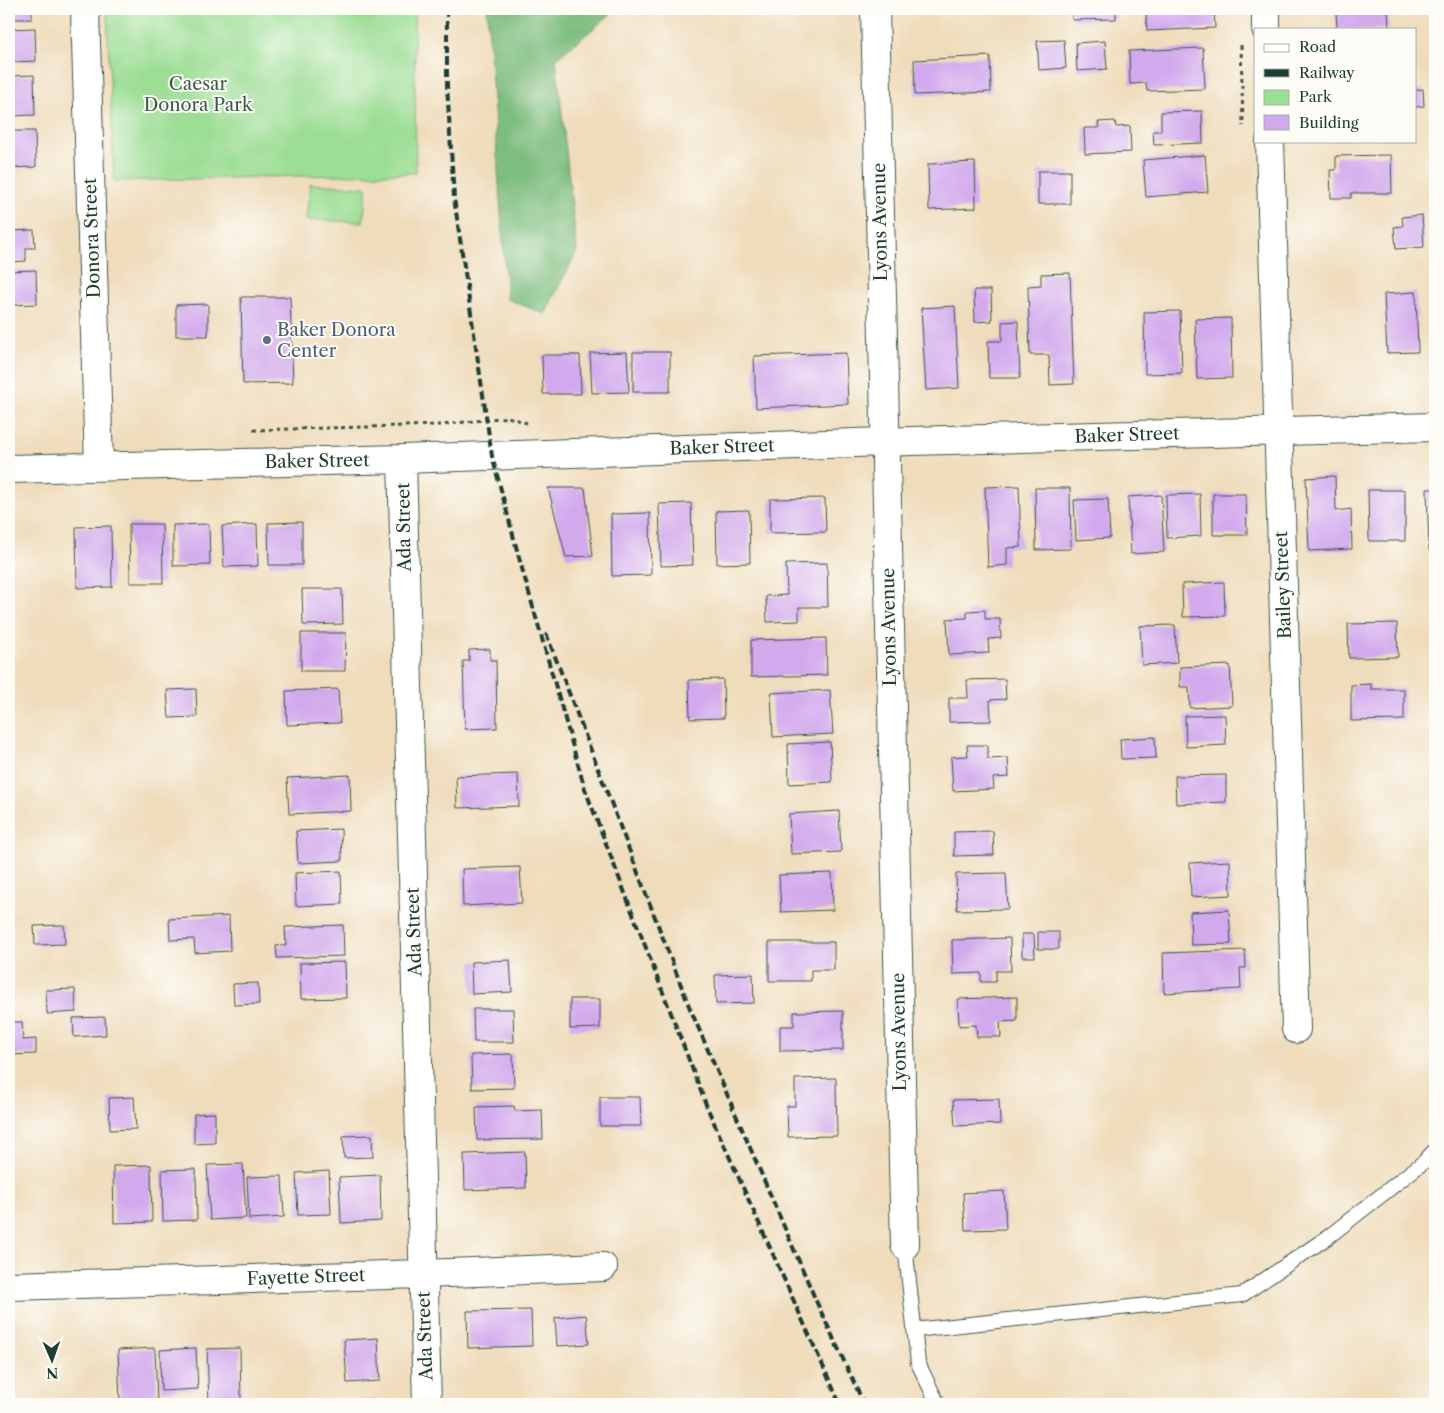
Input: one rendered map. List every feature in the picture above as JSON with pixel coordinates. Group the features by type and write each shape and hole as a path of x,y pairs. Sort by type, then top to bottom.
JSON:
{"street":[{"name":"Donora Street","path":"85,9 99,466"},
{"name":"Lyons Avenue","path":"875,9 884,442 905,1245"},
{"path":"1266,9 1266,28"},
{"name":"Bailey Street","path":"1270,142 1296,1029"},
{"name":"Baker Street","path":"9,469 402,459 1278,430 1435,427"},
{"name":"Ada Street","path":"402,459 427,1404"},
{"name":"Fayette Street","path":"9,1286 603,1267"}],"lane":[{"path":"914,1330 1242,1295 1328,1237 1418,1166 1435,1150"},
{"path":"905,1245 918,1363 938,1404"}],"green space":[{"name":"Caesar Donora Park","path":"107,9 414,9 416,173 114,181"},
{"path":"487,9 617,9 556,59 577,251 545,314 507,299"},
{"path":"310,184 367,187 363,222 306,220"}],"building":[{"path":"9,9 32,9 32,19 9,19"},
{"path":"1072,9 1116,9 1116,19 1072,20"},
{"path":"1146,9 1214,9 1215,28 1147,31"},
{"path":"1388,10 1389,28 1337,28 1336,12"},
{"path":"35,28 36,61 9,62 9,29"},
{"path":"1064,40 1066,68 1039,70 1037,41"},
{"path":"1105,41 1107,69 1077,71 1076,43"},
{"path":"1203,48 1205,89 1147,91 1146,83 1130,84 1129,51"},
{"path":"990,56 991,92 915,95 914,60"},
{"path":"34,75 35,115 9,116 9,76"},
{"path":"1423,89 1424,106 1416,107 1416,90"},
{"path":"1202,111 1203,143 1154,145 1153,131 1161,131 1161,112"},
{"path":"1115,121 1116,127 1130,126 1131,152 1085,154 1084,128 1099,128 1098,122"},
{"path":"9,131 35,131 36,167 9,168"},
{"path":"1205,155 1208,192 1146,197 1143,160"},
{"path":"1391,155 1392,193 1351,193 1351,198 1331,198 1330,170 1336,170 1336,156"},
{"path":"975,162 976,208 929,210 928,164"},
{"path":"1038,171 1070,171 1070,204 1038,204"},
{"path":"1422,215 1424,247 1396,249 1394,227 1403,226 1402,217"},
{"path":"34,230 35,248 26,248 26,261 9,262 9,231"},
{"path":"36,270 37,304 9,305 9,271"},
{"path":"1070,273 1074,384 1050,385 1049,355 1030,355 1028,286 1041,285 1041,274"},
{"path":"974,290 991,290 992,321 975,322"},
{"path":"1416,292 1418,352 1387,353 1384,294"},
{"name":"Baker Donora Center","path":"241,297 290,297 293,383 243,384"},
{"path":"208,304 208,336 176,336 176,305"},
{"path":"955,306 959,388 926,390 921,308"},
{"path":"1180,311 1182,373 1145,374 1144,312"},
{"path":"1231,318 1232,378 1197,379 1195,319"},
{"path":"1018,321 1020,378 989,378 988,341 1002,341 1002,322"},
{"path":"627,352 629,392 592,393 590,353"},
{"path":"633,352 670,352 670,392 633,392"},
{"path":"846,353 848,404 756,408 754,356"},
{"path":"542,355 580,355 581,394 543,394"},
{"path":"1335,476 1336,511 1351,509 1352,549 1309,551 1306,478"},
{"path":"1019,486 1021,547 1007,548 1007,565 988,567 985,487"},
{"path":"548,488 585,488 593,556 566,557"},
{"path":"1035,488 1070,488 1071,549 1036,550"},
{"path":"1427,489 1435,489 1435,549 1429,550"},
{"path":"1368,490 1405,490 1405,541 1369,541"},
{"path":"1200,494 1201,536 1167,538 1166,495"},
{"path":"1213,494 1246,494 1247,535 1213,535"},
{"path":"1161,495 1164,552 1131,554 1128,497"},
{"path":"825,498 826,532 770,533 770,499"},
{"path":"1108,499 1110,538 1076,540 1074,500"},
{"path":"691,503 693,565 661,566 659,504"},
{"path":"749,510 750,563 717,564 716,511"},
{"path":"650,513 651,575 612,576 611,514"},
{"path":"302,522 302,565 269,565 268,523"},
{"path":"129,524 162,524 163,583 130,583"},
{"path":"209,524 210,565 173,566 173,525"},
{"path":"257,524 258,566 224,567 222,526"},
{"path":"111,526 112,587 77,588 76,527"},
{"path":"827,563 828,607 799,607 799,621 767,622 766,596 787,595 786,564"},
{"path":"1224,582 1225,616 1183,617 1182,584"},
{"path":"302,589 342,589 343,624 303,625"},
{"path":"985,610 985,619 1000,619 1001,638 988,639 989,653 949,655 947,619 967,618 967,611"},
{"path":"1397,623 1398,657 1349,658 1348,624"},
{"path":"1175,625 1177,663 1142,665 1140,626"},
{"path":"301,633 346,633 345,671 301,671"},
{"path":"826,638 827,675 751,677 751,640"},
{"path":"490,649 490,660 496,660 497,728 465,729 463,661 469,661 469,650"},
{"path":"1230,665 1232,706 1190,708 1189,687 1180,687 1180,667"},
{"path":"723,679 724,718 690,719 689,680"},
{"path":"1005,679 1006,699 990,700 991,721 949,722 949,698 968,698 967,680"},
{"path":"1371,684 1371,689 1404,689 1404,720 1351,721 1351,685"},
{"path":"196,689 197,717 169,718 167,690"},
{"path":"338,689 340,723 287,725 286,691"},
{"path":"830,690 833,734 773,737 771,693"},
{"path":"1225,715 1226,745 1186,747 1185,716"},
{"path":"1155,737 1156,758 1121,759 1120,739"},
{"path":"830,742 832,782 789,784 788,744"},
{"path":"967,745 988,745 988,759 1008,758 1009,777 993,778 994,789 953,791 951,757 968,756"},
{"path":"518,774 519,806 457,808 456,776"},
{"path":"350,775 351,811 289,814 287,778"},
{"path":"1226,775 1226,802 1176,804 1175,776"},
{"path":"839,811 841,852 791,854 789,814"},
{"path":"341,829 342,861 298,863 296,831"},
{"path":"993,831 994,855 954,856 954,832"},
{"path":"1230,861 1231,895 1191,897 1190,863"},
{"path":"520,867 522,903 463,906 462,869"},
{"path":"341,871 342,904 296,906 295,873"},
{"path":"832,873 833,910 781,912 779,875"},
{"path":"1006,873 1008,909 957,910 956,874"},
{"path":"1229,910 1231,944 1191,945 1190,912"},
{"path":"229,916 230,951 195,953 194,939 170,940 169,919"},
{"path":"64,925 65,944 35,945 34,926"},
{"path":"343,925 344,956 277,958 276,946 286,945 285,927"},
{"path":"1038,932 1059,932 1059,949 1038,949"},
{"path":"1022,934 1034,934 1035,957 1022,957"},
{"path":"1010,938 1011,971 996,971 996,982 981,982 981,973 953,974 952,940"},
{"path":"769,942 834,942 834,970 811,970 811,981 769,981"},
{"path":"1245,950 1246,968 1240,968 1241,989 1164,993 1163,953"},
{"path":"510,960 512,992 472,994 471,962"},
{"path":"345,962 346,998 301,999 300,963"},
{"path":"753,974 754,1003 716,1004 715,975"},
{"path":"258,983 259,1004 234,1005 233,984"},
{"path":"75,989 76,1012 47,1014 46,990"},
{"path":"1017,997 1017,1021 1000,1022 1001,1037 977,1037 976,1025 959,1026 958,999"},
{"path":"570,999 600,999 600,1028 570,1029"},
{"path":"473,1009 513,1009 514,1042 474,1042"},
{"path":"843,1011 843,1050 780,1051 780,1026 794,1026 794,1012"},
{"path":"105,1017 106,1035 74,1037 73,1018"},
{"path":"9,1022 22,1022 23,1040 36,1039 36,1054 9,1055"},
{"path":"513,1054 514,1088 472,1089 471,1055"},
{"path":"836,1078 837,1136 788,1137 787,1106 795,1106 795,1079"},
{"path":"134,1097 136,1129 110,1130 109,1098"},
{"path":"600,1097 640,1097 641,1126 600,1126"},
{"path":"999,1099 1000,1124 955,1126 953,1100"},
{"path":"514,1106 515,1111 542,1110 543,1139 477,1140 476,1107"},
{"path":"215,1113 215,1143 194,1144 194,1114"},
{"path":"372,1135 373,1157 344,1158 343,1136"},
{"path":"525,1152 526,1188 465,1190 464,1154"},
{"path":"243,1164 246,1218 210,1220 207,1165"},
{"path":"151,1165 152,1222 114,1223 113,1166"},
{"path":"196,1169 197,1220 163,1221 162,1170"},
{"path":"329,1171 331,1214 298,1215 296,1173"},
{"path":"380,1175 381,1221 341,1223 339,1177"},
{"path":"282,1176 284,1217 249,1219 247,1177"},
{"path":"1004,1191 1006,1229 965,1230 963,1193"},
{"path":"531,1310 532,1346 468,1348 467,1311"},
{"path":"586,1315 589,1344 557,1346 555,1318"},
{"path":"378,1338 380,1381 347,1383 344,1340"},
{"path":"155,1348 157,1401 120,1402 118,1350"},
{"path":"196,1348 198,1389 161,1391 160,1350"},
{"path":"240,1348 241,1404 209,1404 207,1349"},
{"path":"10,1359 12,1395 9,1395"},
{"path":"376,1400 377,1404 346,1404 346,1401"}],"railway":[{"path":"447,9 447,85 454,198 492,456 521,565 585,789 707,1107 840,1404"},
{"path":"546,633 689,1006 817,1303 864,1404"}],"place":[{"name":"Baker Donora Center","path":"267,340"}]}
